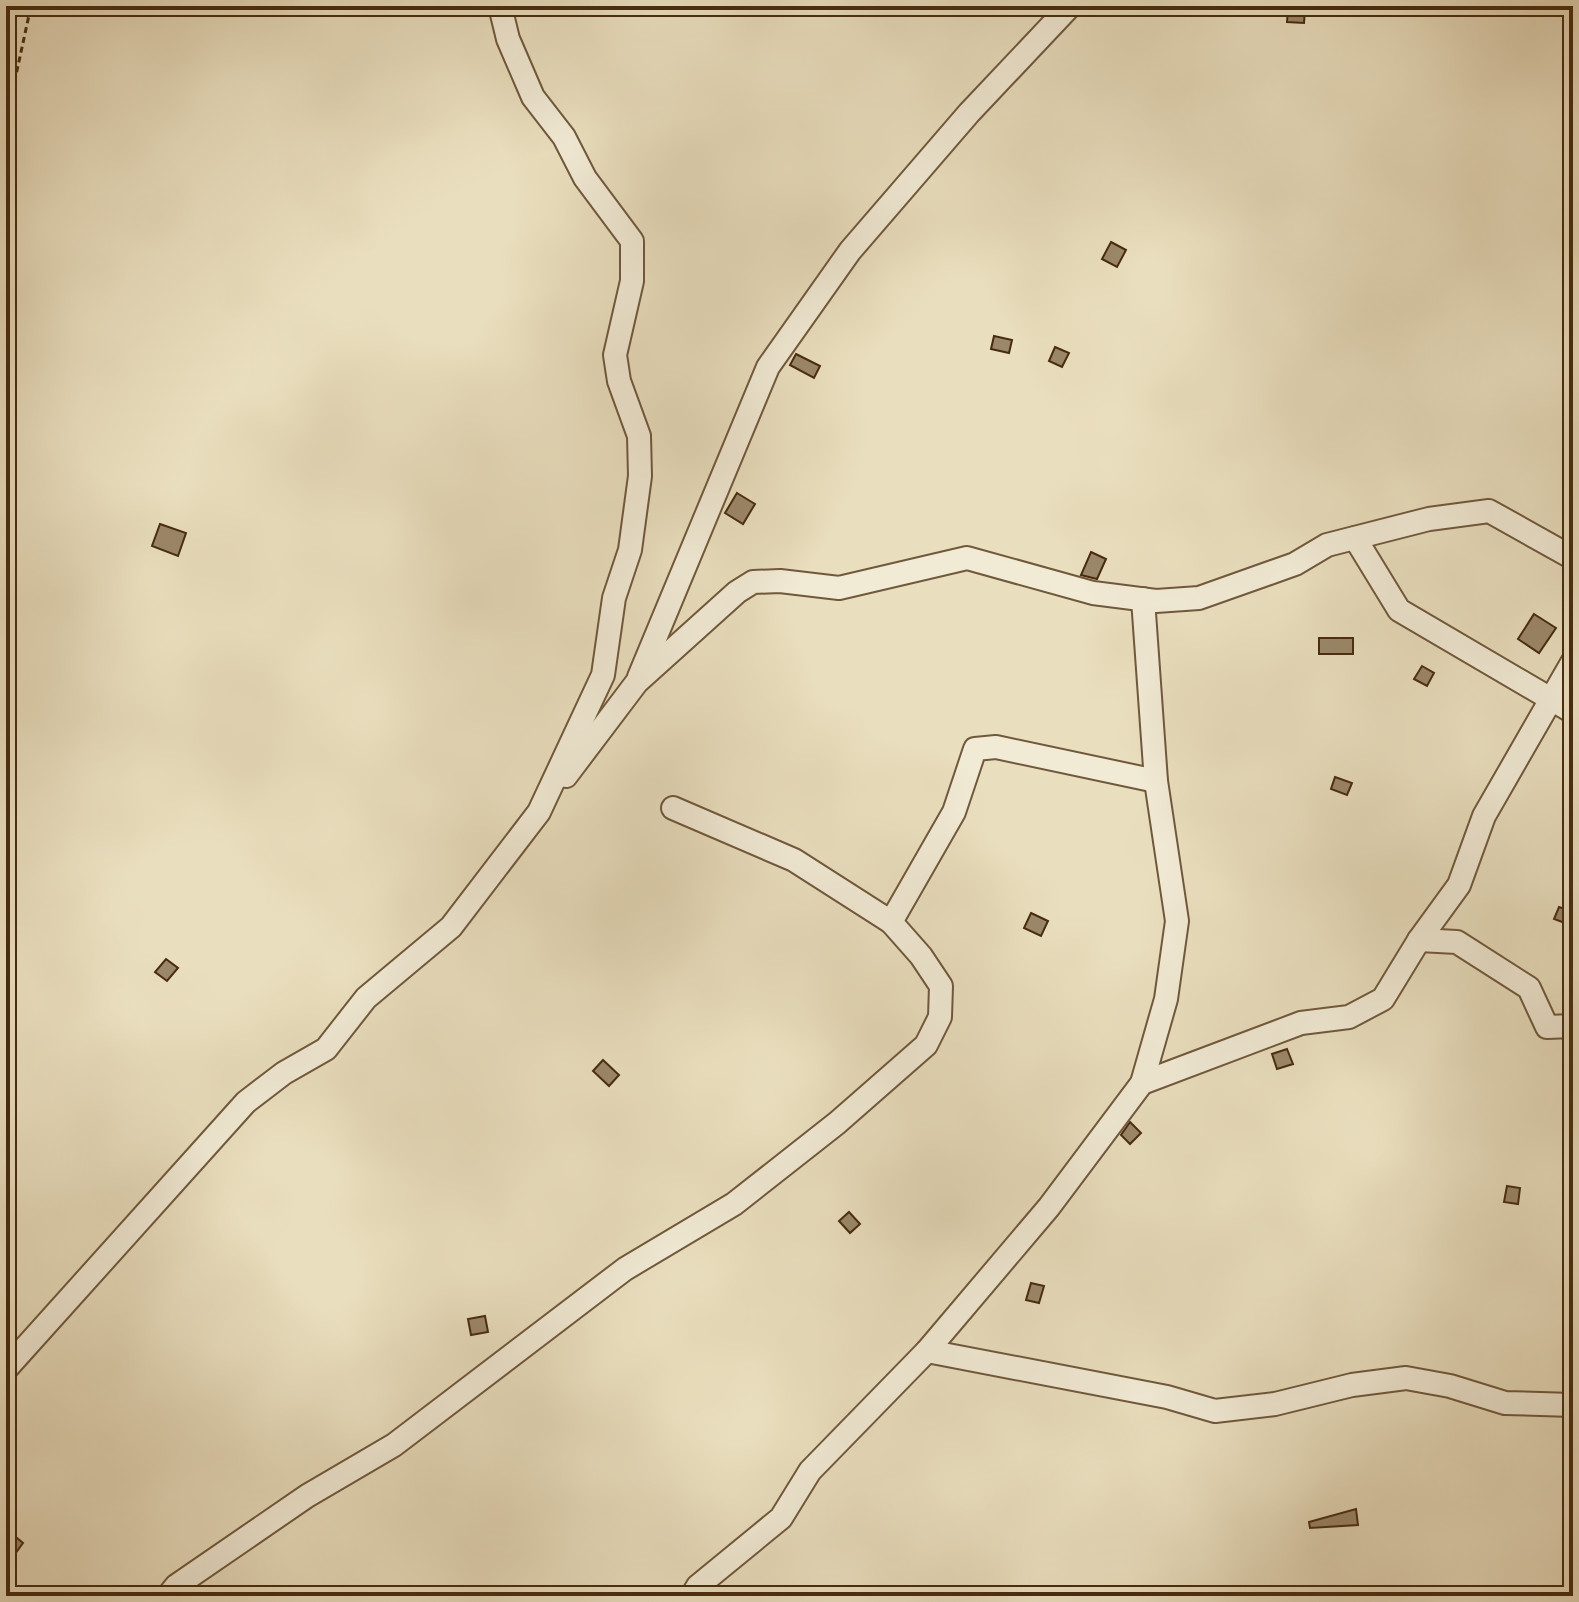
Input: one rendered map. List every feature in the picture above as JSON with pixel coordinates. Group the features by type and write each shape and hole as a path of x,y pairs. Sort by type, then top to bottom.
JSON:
{"street":[{"path":"500,6 508,39 533,97 564,137 585,178 632,241 632,281 615,355 619,381 639,436 640,476 635,523 630,550 614,598 603,675 539,812"},
{"path":"637,682 768,367 850,251 969,113 1070,6"},
{"path":"6,1369 246,1102 284,1073 326,1049 366,998 451,927 637,682 753,582 780,581 839,588 967,558 1054,584 1143,599 1199,598 1295,564 1327,545 1429,519 1489,511 1573,558"},
{"path":"1355,538 1399,610 1573,712"},
{"path":"692,1596 698,1586 781,1518 810,1471 927,1351 1049,1207 1142,1083 1166,999 1177,921 1156,781 1143,599"},
{"path":"1142,1083 1301,1023 1349,1017 1383,999 1419,940 1459,885 1484,816 1573,661"},
{"path":"891,922 954,812 975,749 996,747 1156,781"},
{"path":"168,1596 176,1586 307,1496 394,1445 625,1269 734,1204 837,1123 926,1045 940,1017 941,986 921,956 891,922 794,860 673,808"},
{"path":"1419,940 1457,942 1529,988 1547,1027 1573,1026"},
{"path":"927,1351 1167,1397 1215,1411 1275,1404 1352,1385 1406,1378 1450,1386 1505,1403 1573,1405"}],"path":[{"path":"6,121 31,6"}],"building":[{"path":"1288,8 1305,9 1304,23 1287,22"},
{"path":"1111,242 1126,250 1117,267 1102,259"},
{"path":"994,336 1012,340 1009,353 991,349"},
{"path":"1055,347 1069,353 1062,367 1049,361"},
{"path":"796,354 820,366 814,378 790,365"},
{"path":"737,493 755,504 743,524 725,513"},
{"path":"160,524 186,533 178,556 152,546"},
{"path":"1091,552 1106,559 1097,579 1081,575"},
{"path":"1534,614 1556,628 1539,653 1518,639"},
{"path":"1319,638 1353,638 1353,654 1319,654"},
{"path":"1422,666 1434,673 1427,686 1414,679"},
{"path":"1335,777 1352,783 1347,795 1331,789"},
{"path":"1559,907 1573,912 1573,926 1554,919"},
{"path":"1031,913 1048,921 1041,936 1024,928"},
{"path":"166,959 178,968 167,981 155,972"},
{"path":"1287,1049 1293,1064 1277,1069 1272,1054"},
{"path":"603,1060 619,1075 609,1086 593,1071"},
{"path":"1130,1122 1141,1133 1130,1144 1121,1135"},
{"path":"1507,1186 1520,1188 1518,1204 1504,1202"},
{"path":"849,1212 860,1224 850,1233 839,1221"},
{"path":"1031,1283 1044,1286 1039,1303 1026,1300"},
{"path":"485,1316 488,1332 471,1335 468,1319"},
{"path":"1356,1509 1358,1525 1310,1528 1309,1522"},
{"path":"6,1529 23,1543 15,1554 6,1547"}]}
